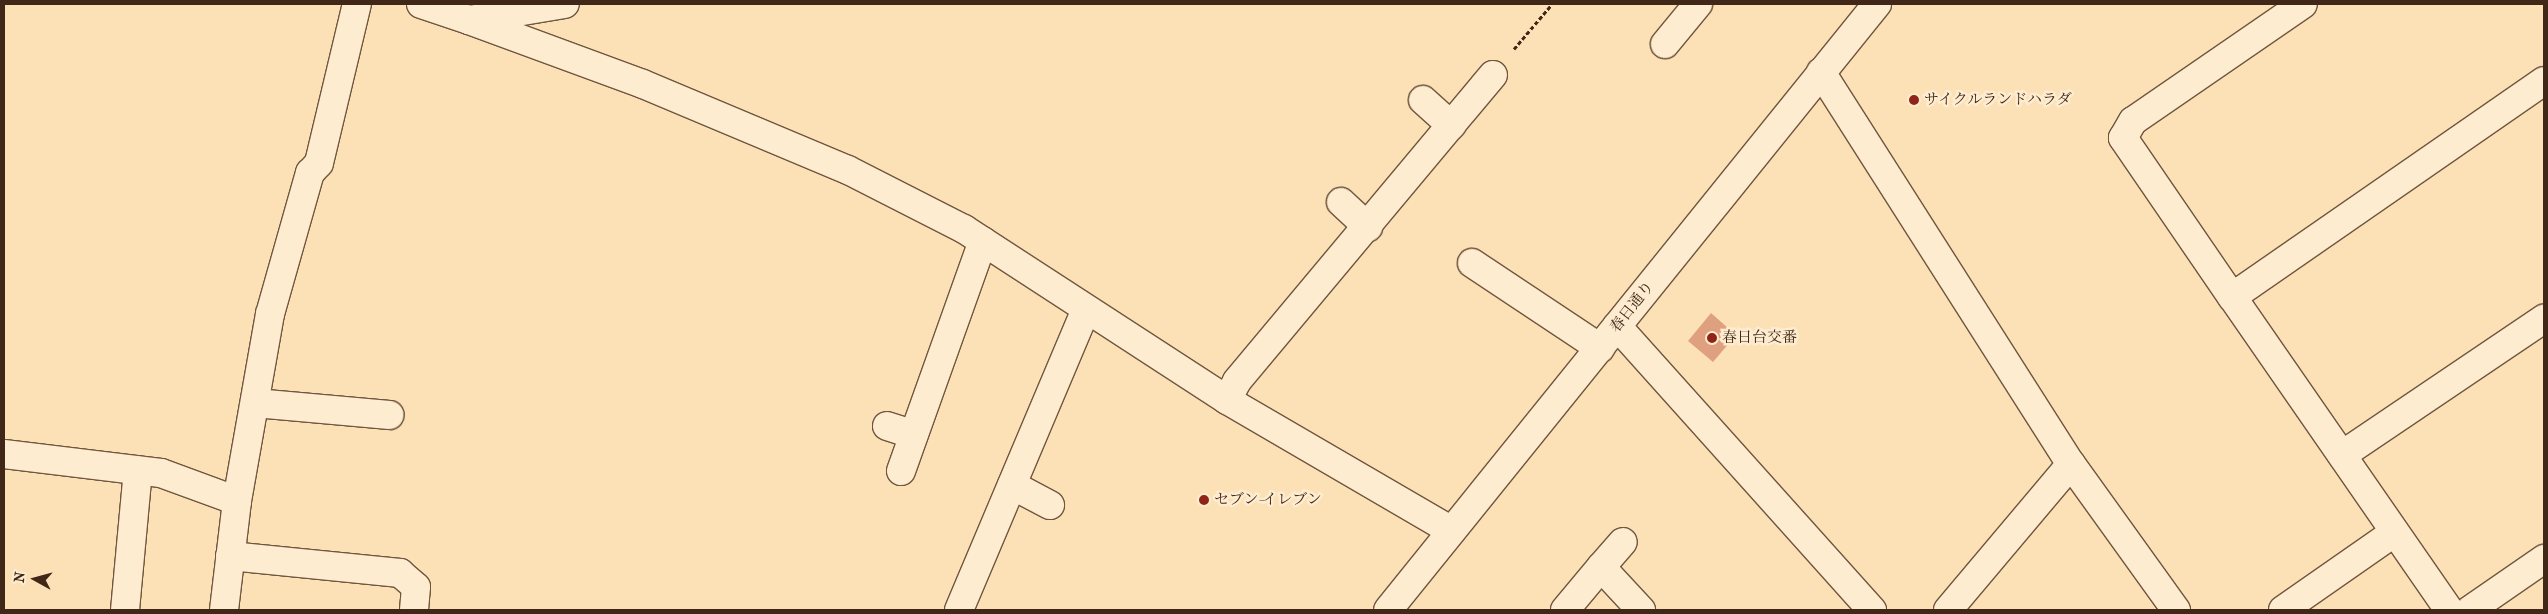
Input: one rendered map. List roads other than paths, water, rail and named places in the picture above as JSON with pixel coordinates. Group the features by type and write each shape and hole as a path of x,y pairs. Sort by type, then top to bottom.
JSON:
{"street":[{"path":"224,610 236,501 270,314 310,173 319,164 356,4"},
{"path":"421,4 643,84 848,170 983,241 1085,311 1227,400 1452,531"},
{"path":"469,20 565,4"},
{"name":"春日通り","path":"1402,605 1452,531 1820,72 1877,4"},
{"path":"2303,4 2132,121 2122,138 2449,610"},
{"path":"1665,44 1695,5"},
{"path":"1820,72 2071,464 2176,610"},
{"path":"1227,400 1238,381 1493,75"},
{"path":"2232,297 2544,81"},
{"path":"1423,100 1451,125"},
{"path":"1341,202 1368,227"},
{"path":"900,471 983,241"},
{"path":"1472,262 1600,348"},
{"path":"959,610 1085,311"},
{"path":"2342,455 2544,319"},
{"path":"1617,326 1872,610"},
{"path":"254,403 389,415"},
{"path":"887,426 914,435"},
{"path":"4,454 161,474 236,501"},
{"path":"1948,610 2071,464"},
{"path":"125,610 138,471"},
{"path":"1012,485 1050,505"},
{"path":"2283,610 2395,532"},
{"path":"1565,610 1623,542"},
{"path":"230,556 400,573 416,587 414,610"},
{"path":"2470,610 2544,559"},
{"path":"1601,567 1641,610"}],"place":[{"name":"サイクルランドハラダ","path":"1914,100"},
{"name":"春日台交番","path":"1712,338"},
{"name":"セブン-イレブン","path":"1204,500"}]}
